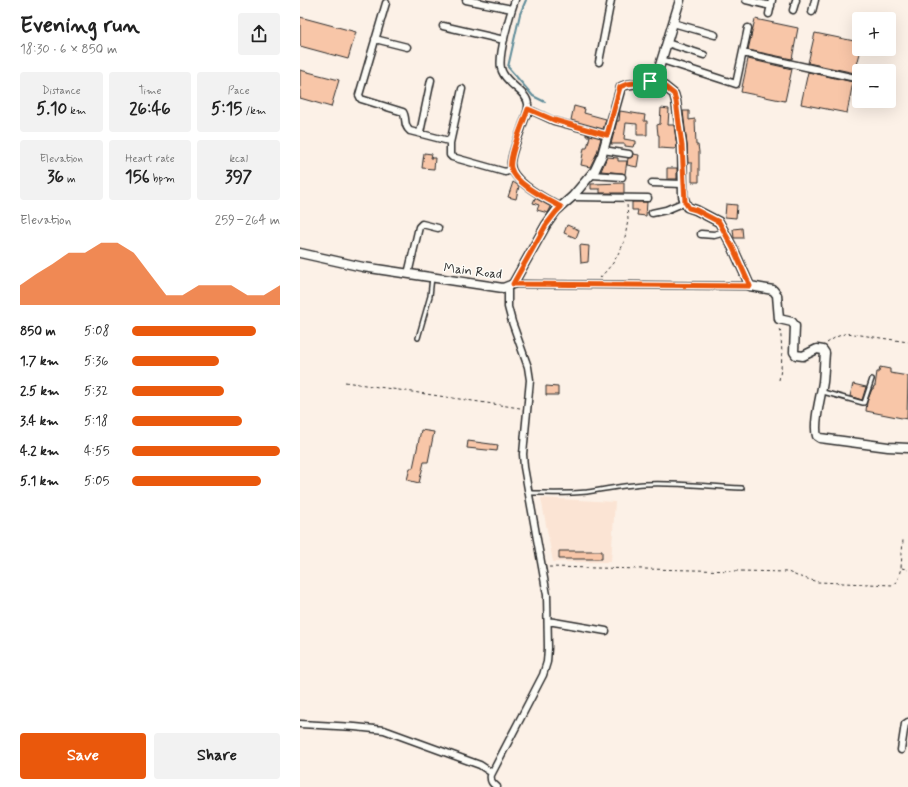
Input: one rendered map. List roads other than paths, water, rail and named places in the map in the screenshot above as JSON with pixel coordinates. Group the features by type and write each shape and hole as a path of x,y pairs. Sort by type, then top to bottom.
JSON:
{"street":[{"path":"466,0 512,9"},
{"path":"515,0 500,60 504,75 527,100 528,109 510,163 512,170 520,181 536,193 561,207"},
{"path":"599,62 611,0"},
{"path":"680,0 662,60 656,75 650,81 664,86 674,94 682,146 685,202 689,208 719,222 750,286"},
{"path":"746,0 771,3 769,14"},
{"path":"793,10 796,0"},
{"path":"812,12 815,0"},
{"path":"386,3 359,97 360,99 403,112 407,128 410,130 446,139 450,143"},
{"path":"673,23 715,35"},
{"path":"443,26 504,40"},
{"path":"662,60 736,84 748,28"},
{"path":"376,39 407,47"},
{"path":"667,43 704,54"},
{"path":"743,53 852,77"},
{"path":"420,133 431,80"},
{"name":"Main Road","path":"300,253 363,267 408,274 503,288 510,285 546,225 595,170 604,150 620,87 627,84 650,81"},
{"path":"462,89 450,143 450,155 452,158 505,172 512,170"},
{"path":"528,109 554,120 607,135"},
{"path":"604,150 629,154"},
{"path":"592,175 622,177"},
{"path":"652,183 683,184"},
{"path":"572,197 626,199 648,198"},
{"path":"652,213 666,210 685,202"},
{"path":"408,274 419,227 422,224 438,228"},
{"path":"701,234 714,235 725,232"},
{"path":"497,787 492,784 492,773 543,675 547,662 547,595 528,493 523,454 530,380 528,367 508,307 510,285 594,284 750,286 773,290 777,295 779,319 792,322 795,326 794,352 796,355 803,356 817,348 820,348 825,354 816,433 817,436 820,438 855,443 908,448"},
{"path":"548,621 606,631"},
{"path":"901,750 905,724 908,722"},
{"path":"300,724 384,730 480,765 492,773"}],"lane":[{"path":"418,338 430,296 432,277"},
{"path":"821,392 864,403 872,379"},
{"path":"528,493 588,492 621,486 646,484 682,484 742,488"}],"waterway":[{"path":"526,0 520,14 508,67 533,96 545,102"}]}
